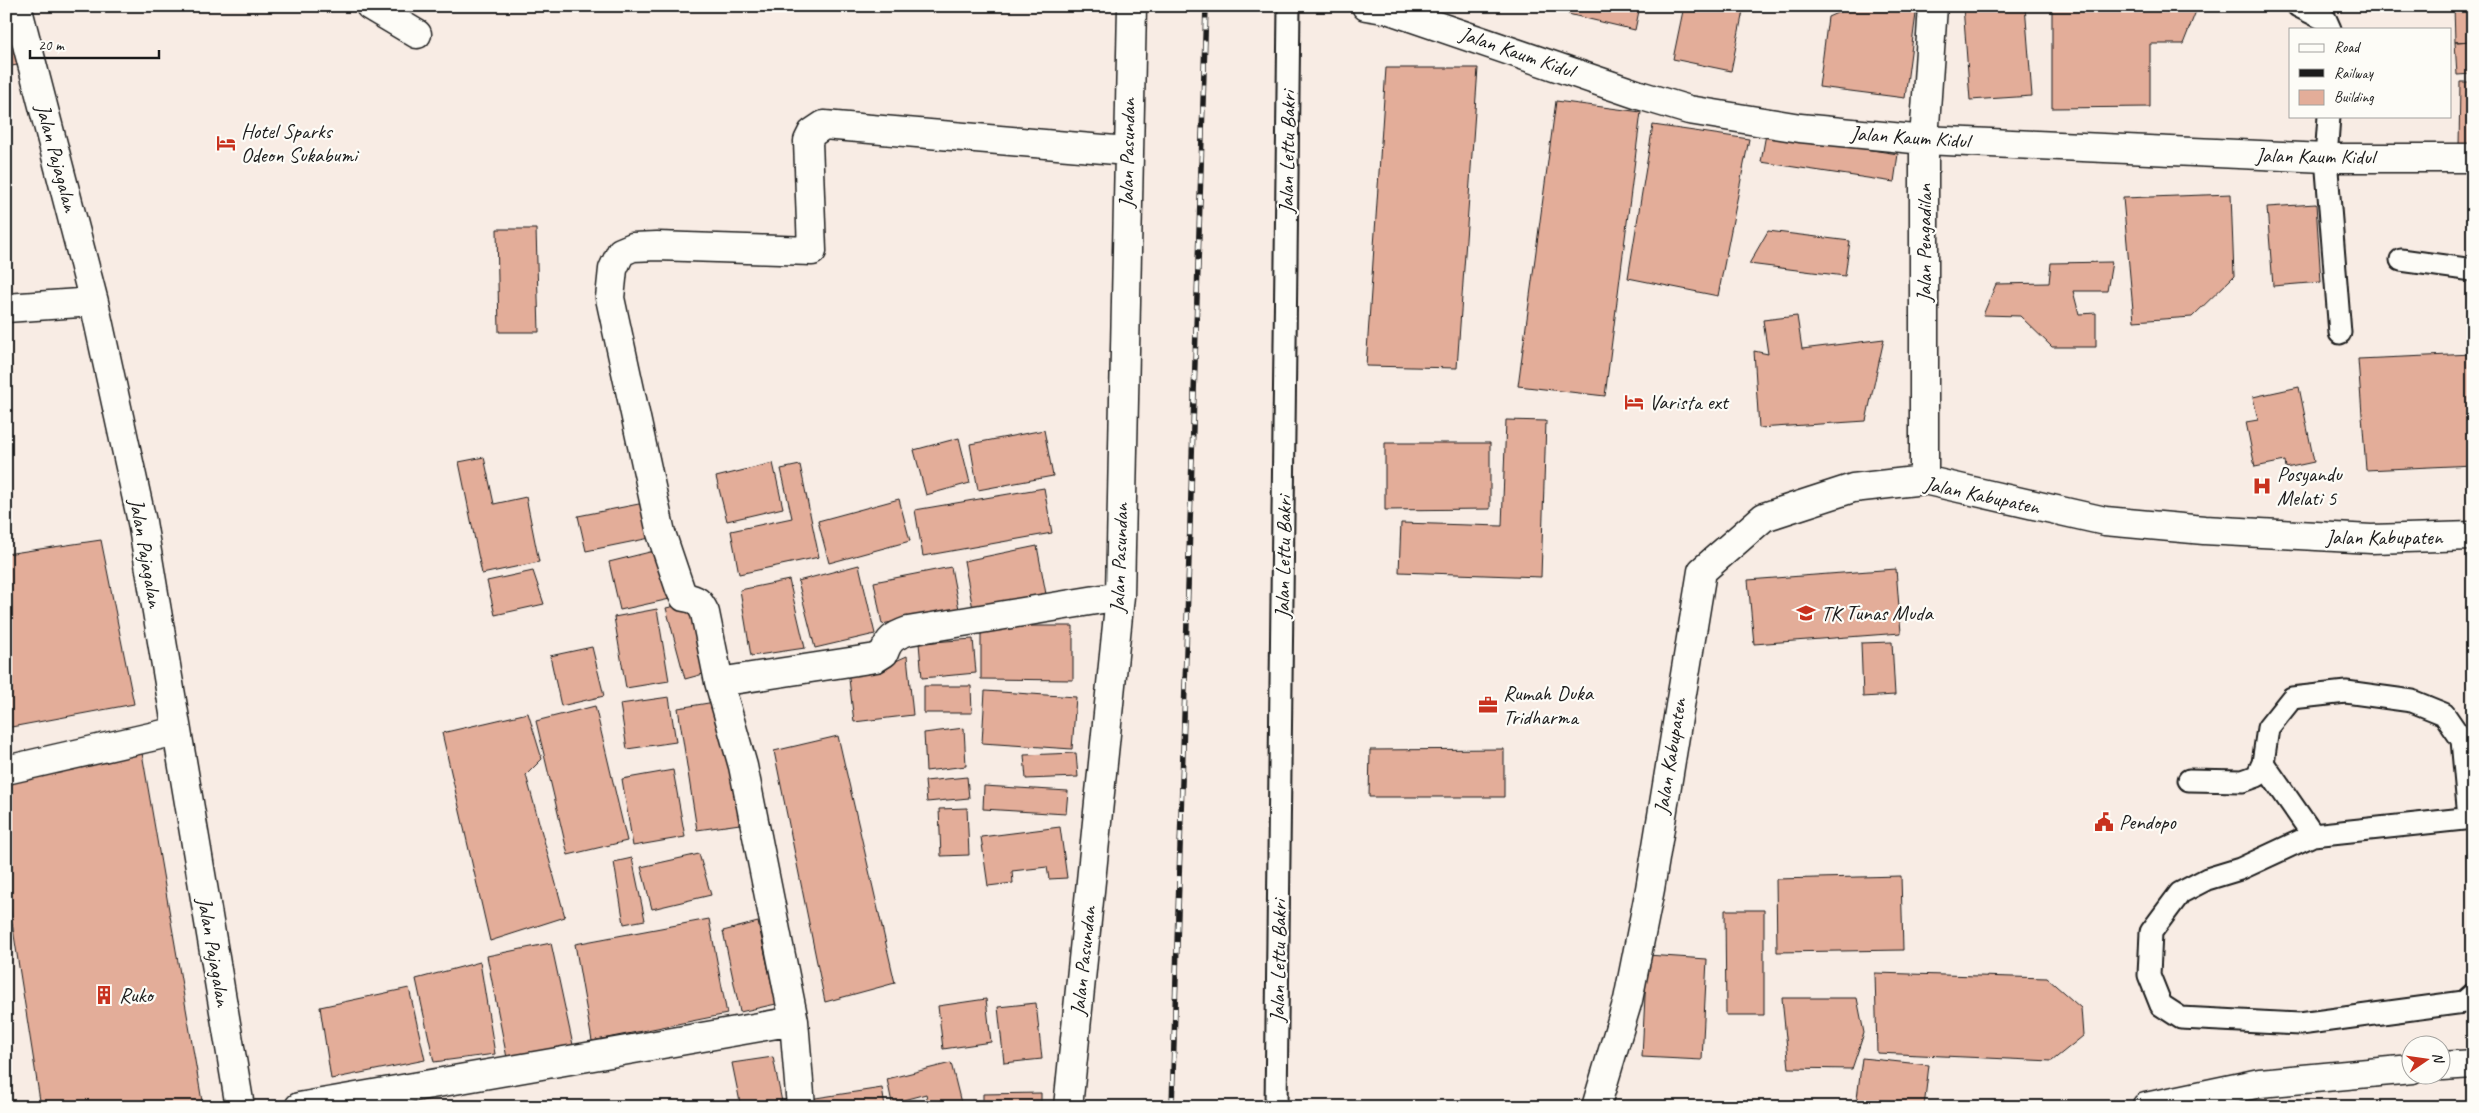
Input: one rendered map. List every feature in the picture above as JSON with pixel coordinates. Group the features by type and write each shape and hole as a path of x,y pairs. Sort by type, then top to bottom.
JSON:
{"street":[{"name":"Jalan Pajagalan","path":"17,6 94,302 142,522 240,1107"},
{"path":"370,6 417,34"},
{"name":"Jalan Pasundan","path":"1068,1107 1120,596 1127,151 1132,6"},
{"name":"Jalan Kaum Kidul","path":"1366,6 1398,13 1639,95 1689,110 1800,128 1924,140 2326,158 2473,158"},
{"name":"Jalan Pengadilan","path":"1924,480 1924,140 1933,6"},
{"path":"801,1107 794,1021 743,766 720,682 705,613 695,599 684,597 661,533 610,298 613,269 621,252 633,247 812,250 808,141 812,133 824,125 832,124 1127,151"},
{"path":"6,308 94,302"},
{"name":"Jalan Kabupaten","path":"1596,1107 1628,1000 1650,889 1702,571 1764,517 1853,488 1924,480 2105,521 2204,530 2370,539 2473,536"},
{"path":"720,682 876,658 884,653 893,636 908,631 1120,596"},
{"path":"6,770 177,731"},
{"path":"299,1107 794,1021"},
{"path":"2452,1065 2473,1064"},
{"path":"2146,1107 2260,1083 2402,1070"}],"lane":[{"name":"Jalan Lettu Bakri","path":"1276,1107 1289,6"},
{"path":"2298,6 2326,20 2330,28"},
{"path":"2329,118 2326,158 2340,333"},
{"path":"2401,260 2473,270"},
{"path":"2189,780 2242,781 2257,776 2263,763 2268,728 2292,698 2346,692 2412,701 2444,714 2462,740 2471,818 2313,835 2240,869 2207,879 2180,893 2151,932 2149,975 2161,1005 2181,1018 2300,1024 2464,1002 2473,994"},
{"path":"2263,763 2313,835"}],"building":[{"path":"1570,6 1640,6 1635,30 1568,14"},
{"path":"1684,6 1744,6 1731,71 1673,59"},
{"path":"1853,6 1917,6 1905,98 1819,87 1828,17"},
{"path":"1963,6 2025,6 2032,96 1970,100"},
{"path":"2052,6 2198,6 2183,44 2150,44 2150,107 2052,108"},
{"path":"2454,6 2473,6 2473,41 2455,42"},
{"path":"16,27 23,64 6,67 6,29"},
{"path":"2473,41 2473,74 2457,75 2455,42"},
{"path":"1386,68 1478,68 1457,368 1366,366"},
{"path":"2460,82 2473,82 2473,147 2459,147"},
{"path":"1556,101 1641,112 1605,396 1518,386"},
{"path":"1653,125 1749,139 1718,296 1628,278"},
{"path":"1766,134 1898,154 1894,182 1761,162"},
{"path":"2231,194 2234,276 2192,317 2134,321 2123,198"},
{"path":"2316,204 2321,282 2273,286 2267,207"},
{"path":"497,229 536,229 539,332 499,332"},
{"path":"1768,231 1850,241 1845,276 1749,264"},
{"path":"2112,262 2107,291 2073,291 2079,314 2096,313 2096,347 2052,347 2020,316 1983,315 1996,284 2049,283 2051,263"},
{"path":"1797,316 1802,349 1884,339 1866,421 1759,428 1754,351 1768,354 1763,320"},
{"path":"2473,354 2473,465 2366,470 2358,359"},
{"path":"2299,387 2314,462 2286,468 2285,461 2255,467 2246,422 2258,420 2253,397"},
{"path":"1506,420 1546,421 1541,577 1399,572 1401,523 1502,526"},
{"path":"1044,430 1053,476 978,490 970,444"},
{"path":"959,438 970,483 926,495 914,450"},
{"path":"1385,443 1490,443 1490,509 1385,510"},
{"path":"484,457 494,504 526,497 539,562 482,574 459,462"},
{"path":"773,463 783,508 727,521 716,477"},
{"path":"800,465 819,557 739,574 731,531 792,518 781,469"},
{"path":"1044,488 1052,533 923,556 915,510"},
{"path":"899,499 910,541 829,563 818,521"},
{"path":"644,503 650,538 586,551 578,516"},
{"path":"101,540 134,704 6,728 6,554"},
{"path":"1037,546 1046,594 973,609 964,561"},
{"path":"658,550 670,599 620,610 609,562"},
{"path":"859,565 875,634 815,648 798,581"},
{"path":"951,567 959,609 882,624 874,582"},
{"path":"1896,569 1901,633 1754,644 1748,580"},
{"path":"533,571 544,604 495,615 487,581"},
{"path":"789,580 805,648 751,656 740,590"},
{"path":"689,603 707,673 685,679 666,608"},
{"path":"657,609 669,681 626,688 614,617"},
{"path":"981,626 1073,626 1073,680 981,679"},
{"path":"973,639 976,673 922,678 919,643"},
{"path":"1892,642 1895,695 1863,697 1861,643"},
{"path":"592,647 604,696 561,706 550,656"},
{"path":"907,656 913,715 854,722 848,670 887,665"},
{"path":"924,686 971,686 972,713 924,713"},
{"path":"985,691 1076,697 1072,749 982,743"},
{"path":"669,697 676,742 627,749 620,704"},
{"path":"721,701 740,824 697,830 678,708"},
{"path":"595,706 627,841 568,855 536,721"},
{"path":"528,713 542,759 526,775 565,917 490,941 442,733"},
{"path":"964,728 966,766 926,771 924,733"},
{"path":"838,736 895,983 825,1002 774,751"},
{"path":"1504,749 1504,797 1369,797 1370,750"},
{"name":"Ruko","path":"142,753 203,1107 41,1107 6,884 6,777"},
{"path":"1076,753 1078,777 1026,779 1024,755"},
{"path":"673,770 685,837 633,846 622,779"},
{"path":"967,777 969,798 927,802 925,781"},
{"path":"984,786 1068,791 1066,814 983,809"},
{"path":"967,808 969,855 941,856 939,809"},
{"path":"1060,827 1067,878 1049,879 1047,867 1012,871 1013,883 988,886 981,837"},
{"path":"699,854 711,895 652,909 641,867"},
{"path":"632,858 645,920 624,924 614,862"},
{"path":"1901,876 1903,950 1777,952 1776,879"},
{"path":"1725,910 1764,910 1764,1015 1726,1015"},
{"path":"709,919 727,1014 592,1041 575,944"},
{"path":"758,922 776,1004 740,1012 723,931"},
{"path":"551,943 573,1045 507,1058 487,956"},
{"path":"1647,955 1707,959 1702,1060 1642,1057"},
{"path":"480,962 495,1054 434,1062 416,979"},
{"path":"1875,973 2047,978 2081,1008 2083,1036 2052,1061 1877,1053"},
{"path":"409,988 425,1060 331,1079 320,1007"},
{"path":"1782,998 1857,998 1864,1033 1852,1069 1789,1068"},
{"path":"986,999 991,1042 943,1049 938,1006"},
{"path":"1036,1003 1042,1059 1004,1063 998,1007"},
{"path":"773,1057 783,1107 741,1107 732,1063"},
{"path":"1862,1058 1929,1065 1924,1107 1856,1107"},
{"path":"951,1063 962,1107 929,1107 926,1094 892,1103 887,1079"},
{"path":"882,1088 885,1107 810,1107 809,1099"},
{"path":"1041,1093 1041,1107 983,1107 983,1094"}],"railway":[{"path":"1172,1107 1206,6"}],"place":[{"name":"Hotel Sparks Odeon Sukabumi","path":"226,143"},
{"name":"Varista ext","path":"1634,402"},
{"name":"Posyandu Melati 5","path":"2262,486"},
{"name":"TK Tunas Muda","path":"1806,613"},
{"name":"Rumah Duka Tridharma","path":"1488,705"},
{"name":"Pendopo","path":"2104,822"},
{"name":"Ruko","path":"104,995"}]}
